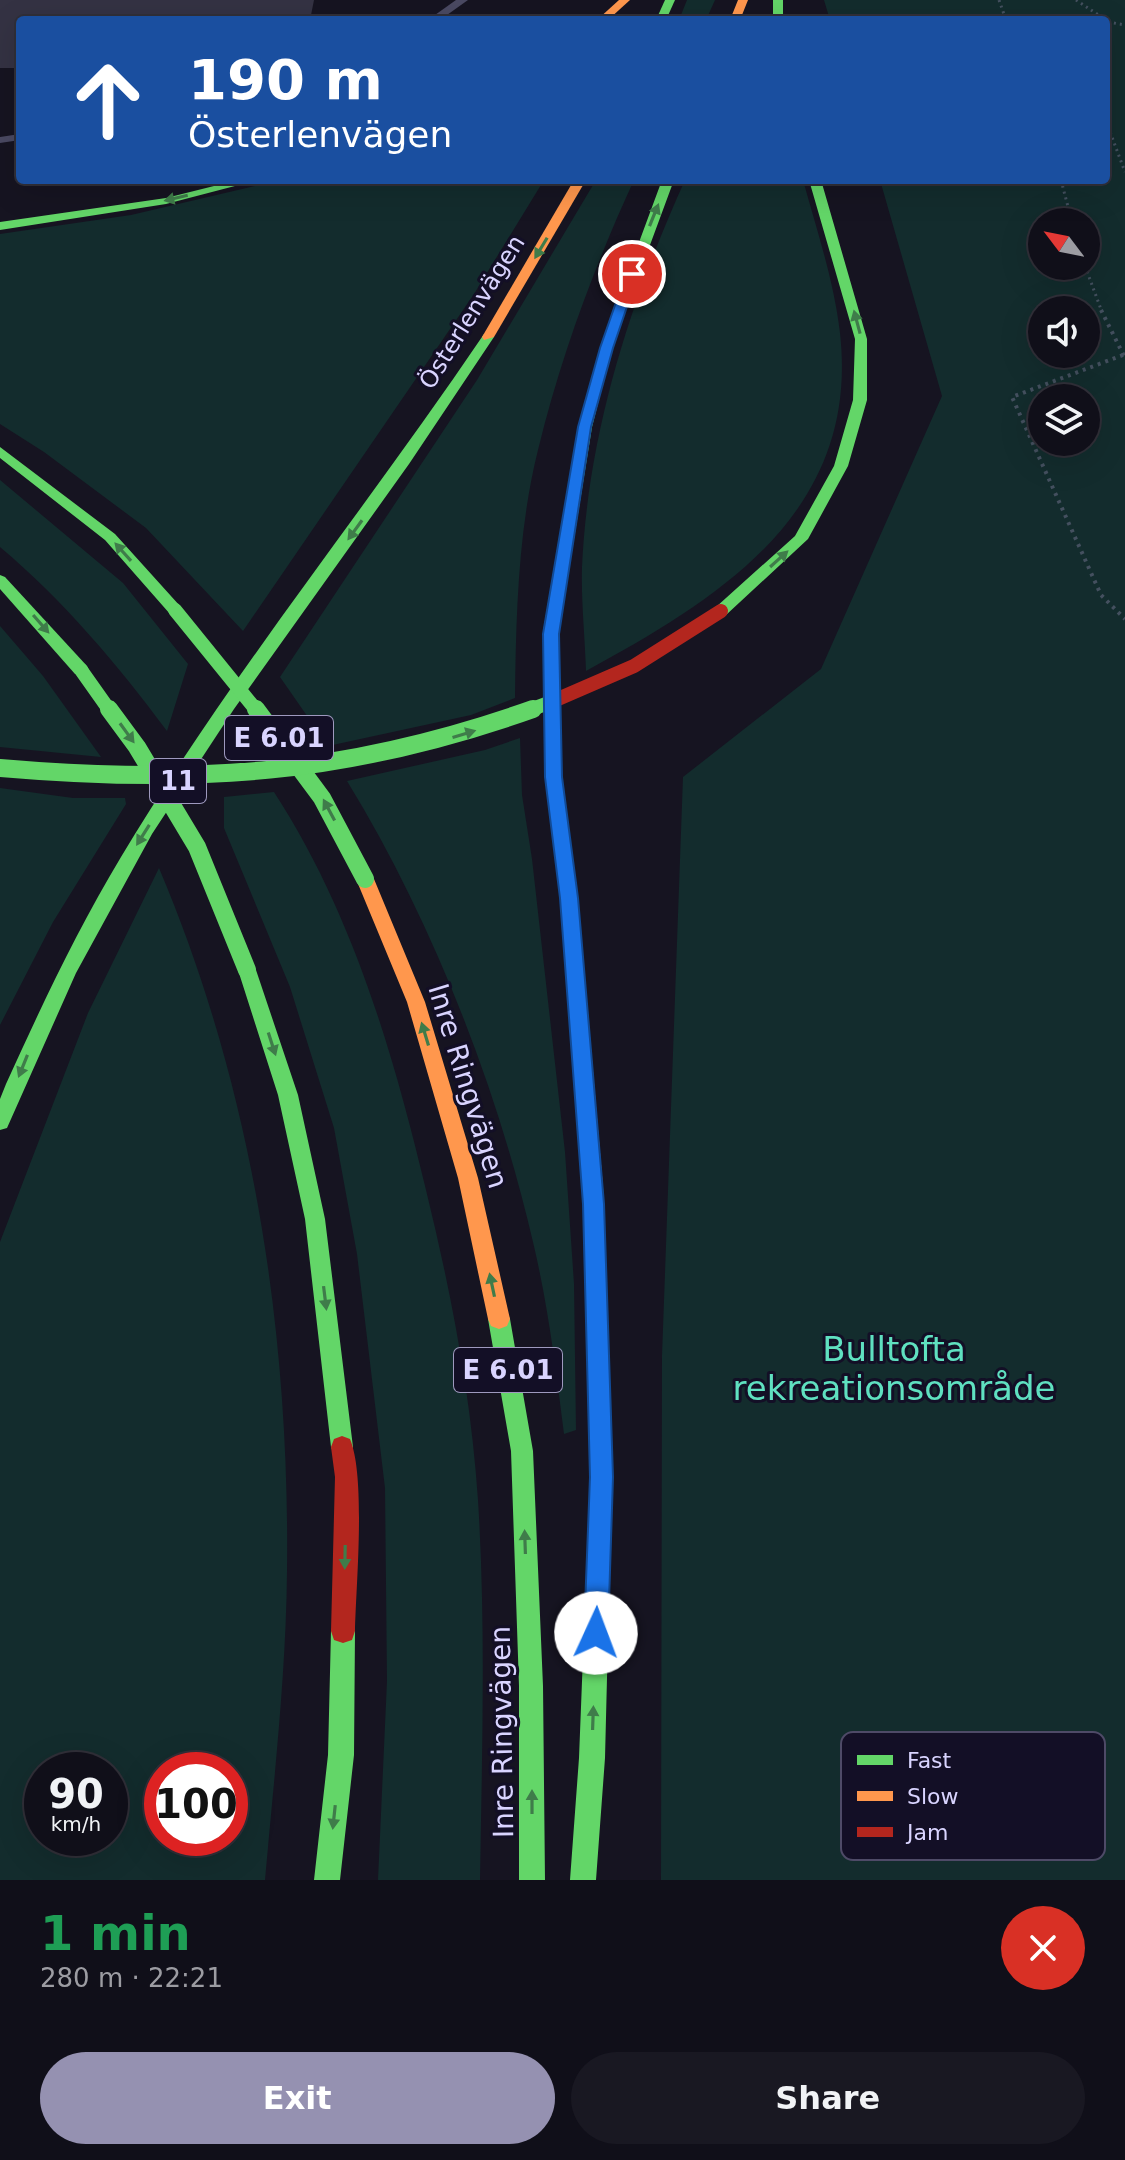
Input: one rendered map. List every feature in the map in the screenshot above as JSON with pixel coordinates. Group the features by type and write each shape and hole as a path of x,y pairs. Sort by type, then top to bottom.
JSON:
{"highway":[{"path":"607,16 625,0"},
{"path":"0,226 166,201 236,184"},
{"name":"Österlenvägen","path":"0,1122 35,1036 114,883 198,748 402,467 489,333 578,184"},
{"path":"583,1880 592,1758 601,1477 594,1204 569,898 553,777 551,634 585,427 606,348 667,184"},
{"path":"0,768 121,781 210,781 292,773 413,750 511,720 633,666 721,611 801,539 841,466 860,400 861,339 816,184"},
{"name":"Inre Ringvägen","path":"0,451 110,537 266,721 322,798 365,879 416,1002 468,1178 499,1318 522,1451 531,1686 532,1880"},
{"path":"0,580 81,670 137,747 197,847 247,970 288,1095 315,1219 346,1477 341,1755 327,1880"}],"lane":[{"path":"439,16 463,0"}],"path":[{"path":"1076,0 1100,16"},
{"path":"1110,132 1125,172"},
{"path":"1062,184 1068,208"},
{"path":"1089,280 1124,356 1012,397 1101,595 1125,619"}],"green space":[{"path":"687,0 715,0 708,16 681,16"},
{"name":"Bulltofta rekreationsområde","path":"824,0 1125,0 1125,1880 661,1880 662,1356 683,777 821,669 942,396 881,184 1110,184 1110,16 829,16"},
{"path":"264,184 542,184 474,294 243,631 146,528 44,452 0,424 0,234 131,215"},
{"path":"594,184 632,184 580,312 557,380 531,480 517,605 515,698 471,715 328,746 280,677 477,380"},
{"path":"683,184 804,184 834,294 840,333 840,396 828,450 804,499 772,541 731,578 686,612 586,671 582,567 593,467 615,369 665,226"},
{"path":"0,480 123,583 188,664 167,731 89,634 0,547"},
{"path":"0,626 43,676 101,757 0,747"},
{"path":"520,738 522,795 565,1152 574,1284 576,1430 564,1434 538,1266 501,1123 458,1004 433,946 378,834 347,781 485,750"},
{"path":"0,788 73,798 125,798 126,804 53,922 0,1025"},
{"path":"274,792 326,885 367,984 413,1138 452,1305 465,1383 478,1500 483,1690 480,1880 378,1880 387,1681 385,1488 357,1254 334,1128 290,987 224,828 224,797"},
{"path":"159,868 192,952 242,1125 273,1302 286,1482 287,1572 282,1688 265,1880 0,1880 0,1242 88,1013"}],"building":[{"path":"0,0 314,0 311,16 16,16 16,68 0,68"}],"traffic: fast":[{"path":"663,16 670,0"},
{"path":"778,0 778,16"},
{"path":"0,226 166,201 236,184"},
{"path":"551,632 585,427 606,348 667,184"},
{"path":"721,611 801,539 841,466 860,400 861,339 816,184"},
{"path":"0,1122 67,973 146,830 229,705 447,400 488,337"},
{"path":"0,451 110,537 175,610"},
{"path":"0,580 81,670"},
{"path":"175,610 266,721 322,798 365,879"},
{"path":"81,670 137,747 197,847 247,970"},
{"path":"0,768 143,777 280,771 347,761 414,746 482,727 551,702"},
{"path":"247,970 288,1095 315,1219 342,1447"},
{"path":"583,1880 592,1758 601,1477 593,1187"},
{"path":"499,1319 522,1451 531,1686 532,1880"},
{"path":"327,1880 341,1755 343,1631"}],"traffic: slow":[{"path":"607,16 625,0"},
{"path":"737,16 743,0"},
{"path":"488,337 578,184"},
{"path":"551,632 553,777 569,898 593,1187"},
{"path":"365,879 416,1002 468,1178 499,1319"}],"traffic: jam":[{"path":"551,702 634,666 721,611"},
{"path":"342,1447 346,1477 343,1631"}],"route":[{"path":"596,1633 601,1477 594,1204 569,898 553,777 551,634 585,427 606,348 632,274"}]}
